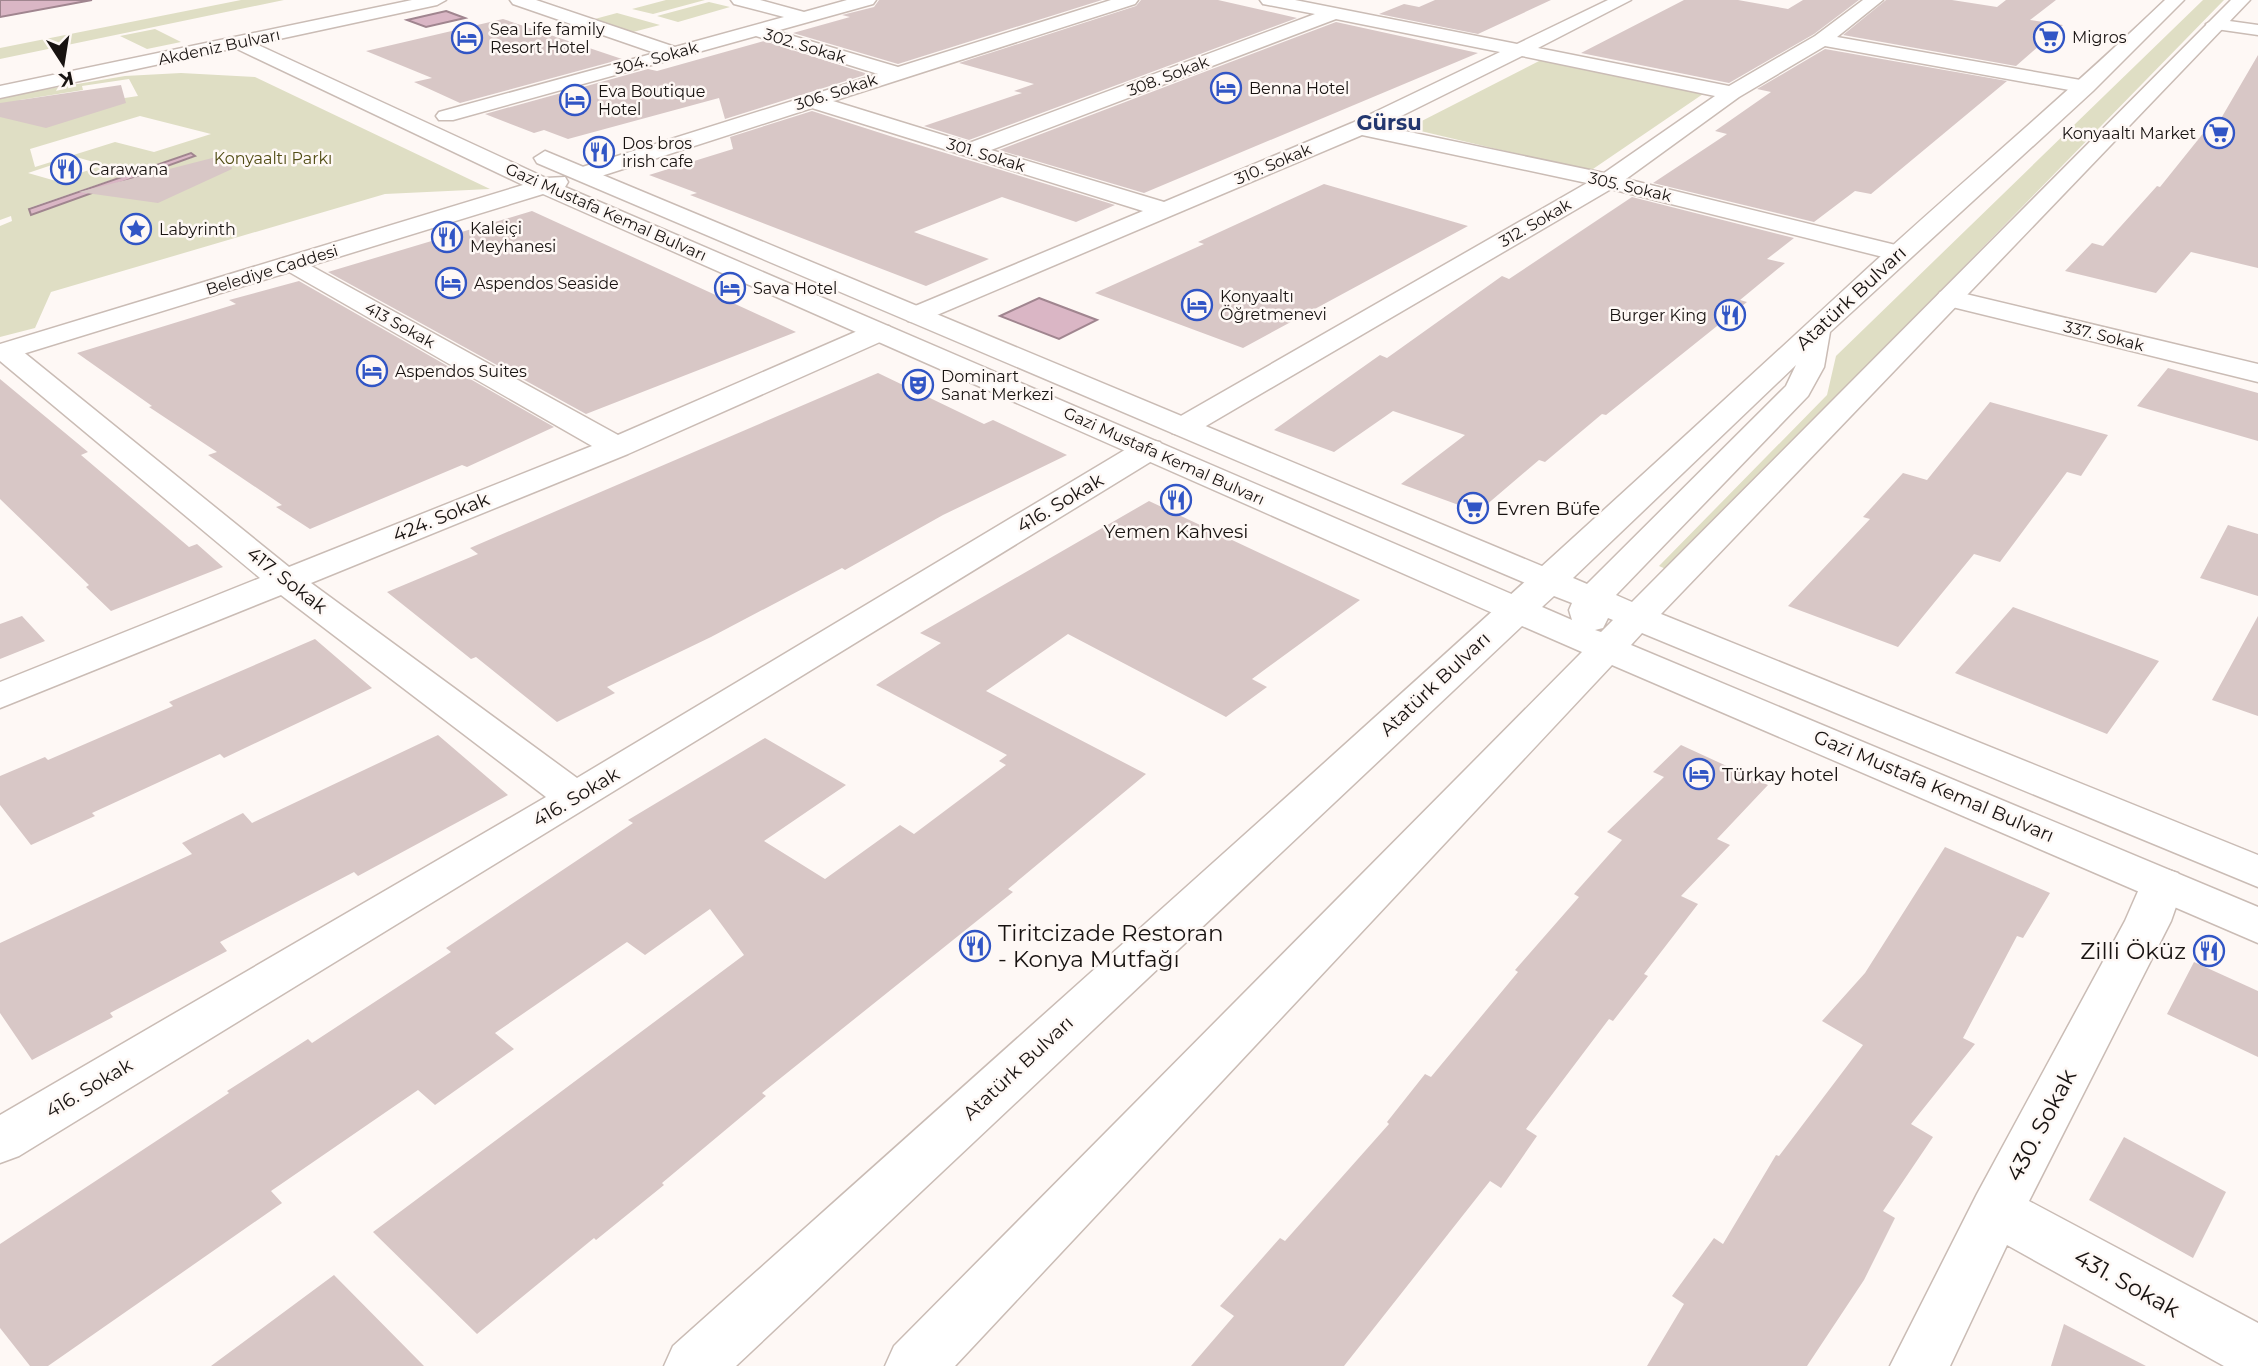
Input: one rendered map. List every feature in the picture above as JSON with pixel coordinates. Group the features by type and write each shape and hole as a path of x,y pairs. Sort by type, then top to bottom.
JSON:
{"street":[{"name":"Akdeniz Bulvarı","path":"0,92 437,0"},
{"path":"519,0 674,52"},
{"path":"740,0 802,18"},
{"name":"304. Sokak","path":"427,115 867,0"},
{"name":"306. Sokak","path":"544,186 1129,0"},
{"path":"1269,0 1732,93"},
{"name":"308. Sokak","path":"970,150 1336,13 1364,0"},
{"name":"310. Sokak","path":"918,314 1360,128 1622,0"},
{"name":"312. Sokak","path":"1183,427 1608,181 1732,93 1822,40 1874,0"},
{"name":"Atatürk Bulvarı","path":"694,1366 1533,595 1899,253 2086,87 2175,0"},
{"path":"915,1366 1624,632 2241,0"},
{"path":"2215,24 2258,30"},
{"name":"302. Sokak","path":"755,30 896,73"},
{"path":"270,37 337,67"},
{"path":"1822,40 2086,87"},
{"name":"Gazi Mustafa Kemal Bulvarı","path":"239,43 290,67 584,174 1183,427 1533,595"},
{"path":"88,74 178,64 290,67"},
{"name":"301. Sokak","path":"808,100 1164,210"},
{"name":"Gazi Mustafa Kemal Bulvarı","path":"427,115 544,186 879,332 1149,449 1533,595"},
{"name":"305. Sokak","path":"1360,128 1608,181 1899,253"},
{"name":"Belediye Caddesi","path":"3,353 544,186"},
{"name":"413 Sokak","path":"293,264 617,447"},
{"name":"337. Sokak","path":"1949,298 2258,373"},
{"path":"1593,598 1798,390 1811,367 1817,330"},
{"name":"424. Sokak","path":"0,696 617,447 879,332"},
{"name":"417. Sokak","path":"3,353 284,580 575,798"},
{"name":"416. Sokak","path":"0,1141 575,798 1149,449"},
{"path":"1533,595 1593,598 1624,632"},
{"path":"1533,595 2258,872"},
{"name":"Gazi Mustafa Kemal Bulvarı","path":"1624,632 2162,884 2258,926"},
{"name":"430. Sokak","path":"1920,1366 1996,1211 2148,921 2162,884"},
{"name":"431. Sokak","path":"1996,1211 2258,1354"}],"green space":[{"path":"241,0 284,0 0,59 0,48"},
{"path":"666,0 705,0 653,14 632,9"},
{"path":"2203,0 2224,0 1668,570 1659,566 1827,395 1836,356"},
{"path":"709,2 730,7 678,22 657,16"},
{"path":"617,13 660,25 633,32 591,20"},
{"path":"155,29 181,42 147,49 120,36"},
{"path":"1541,60 1703,94 1590,171 1408,128"},
{"name":"Konyaaltı Parkı","path":"181,73 255,77 490,189 385,194 51,292 35,328 0,337 0,226 12,221 11,216 0,220 0,97 125,76","holes":["129,79 138,96 25,113 20,100 83,90 82,86","140,116 211,134 154,152 115,142 35,167 30,149","190,153 194,157 30,214 29,208","76,157 104,165 56,181 28,173"]}],"shaded area":[{"path":"0,0 92,0 0,17"},
{"path":"446,11 465,18 426,27 407,20"},
{"path":"191,153 195,156 31,215 29,209"},
{"path":"1039,298 1097,320 1059,339 1000,316"}],"building":[{"path":"879,0 1102,0 898,64 793,33 850,17 842,15 874,7"},
{"path":"1141,0 1218,0 1297,18 969,140 924,126 1022,93 1014,91 1034,84 959,63 1136,6"},
{"path":"1435,0 1551,0 1478,34 1379,14 1404,4 1419,7"},
{"path":"1684,0 1738,0 1788,9 1803,0 1859,0 1814,34 1729,83 1581,53"},
{"path":"1886,0 1952,0 1997,7 2006,0 2056,0 2030,20 2063,25 2016,66 1843,35"},
{"path":"503,19 622,59 460,103 414,82 432,78 366,51"},
{"path":"1336,22 1478,53 1144,193 999,150"},
{"path":"764,41 868,74 725,119 719,98 568,139 544,130 534,133 485,114 648,69 657,71"},
{"path":"1825,49 2007,81 1871,194 1855,191 1814,222 1653,183 1727,134 1715,131 1771,92 1757,89"},
{"path":"2258,55 2258,268 2191,252 2156,293 2065,271 2092,243 2103,246 2157,186 2160,187 2209,126 2216,127"},
{"path":"121,85 126,103 46,128 0,117 0,103"},
{"path":"812,111 1115,205 1076,222 1002,197 914,232 989,259 926,286 690,195 697,193 649,175 733,149 730,137"},
{"path":"228,154 232,169 158,203 79,192"},
{"path":"1324,184 1468,226 1243,348 1095,293 1204,244 1198,242"},
{"path":"1632,197 1794,238 1767,259 1785,263 1740,300 1747,302 1606,415 1602,414 1545,462 1539,460 1478,512 1401,484 1465,435 1393,411 1334,452 1274,430 1380,355 1387,358 1502,276 1509,279"},
{"path":"532,211 796,332 586,414 328,272"},
{"path":"299,281 554,427 467,467 462,465 310,529 276,507 282,505 208,455 217,452 149,407 152,406 77,353 236,304 229,300"},
{"path":"2168,368 2258,393 2258,441 2137,406"},
{"path":"878,373 984,424 993,420 1067,455 943,515 845,570 842,568 711,637 607,687 615,693 557,722 476,657 471,659 387,592 478,554 470,548"},
{"path":"0,379 88,452 81,455 189,547 197,544 223,567 111,611 86,587 89,585 0,499"},
{"path":"1990,402 2108,435 2081,476 2067,472 2000,562 1974,554 1898,647 1788,606 1870,519 1863,517 1903,473 1927,480"},
{"path":"1149,501 1360,600 1252,679 1267,687 1226,717 1068,634 986,691 1146,774 1008,889 1013,892 762,1093 766,1096 662,1183 664,1185 596,1240 594,1238 477,1334 373,1232 744,955 710,909 645,955 627,942 495,1033 514,1049 435,1105 418,1090 271,1191 282,1203 48,1366 30,1366 0,1328 0,1244 229,1093 227,1091 308,1039 312,1043 451,952 446,948 633,823 628,820 765,738 846,785 764,841 825,879 900,825 914,834 1006,765 999,761 1007,755 876,685 941,643 920,633"},
{"path":"2228,525 2258,534 2258,596 2200,578"},
{"path":"2013,607 2159,661 2107,734 1955,673"},
{"path":"22,616 45,641 0,659 0,624"},
{"path":"2258,616 2258,716 2212,700"},
{"path":"315,639 372,688 224,758 220,754 92,813 95,816 31,845 0,805 0,776 45,757 48,760 173,706 169,702"},
{"path":"438,735 508,795 358,876 354,872 220,942 227,951 110,1013 113,1017 32,1060 0,1013 0,943 192,854 182,843 243,813 252,823"},
{"path":"1681,745 1768,785 1717,839 1730,845 1681,896 1698,904 1644,974 1648,976 1613,1021 1609,1019 1526,1129 1537,1136 1501,1188 1490,1181 1344,1366 1191,1366 1234,1316 1220,1306 1280,1238 1285,1241 1389,1124 1387,1122 1425,1074 1431,1077 1518,972 1515,970 1579,897 1574,894 1622,840 1607,832 1664,777 1653,772"},
{"path":"1945,847 2050,893 2023,938 2017,936 1963,1038 1975,1044 1911,1124 1933,1137 1883,1211 1895,1218 1864,1280 1807,1366 1647,1366 1684,1304 1672,1296 1714,1238 1723,1244 1776,1155 1779,1156 1863,1045 1822,1021 1865,973"},
{"path":"2194,962 2258,991 2258,1057 2167,1014"},
{"path":"2124,1137 2226,1192 2193,1258 2089,1200"},
{"path":"334,1275 424,1366 211,1366"},
{"path":"2064,1324 2146,1366 2051,1366"}],"place":[{"name":"Migros","path":"2049,37"},
{"name":"Sea Life family Resort Hotel","path":"467,38"},
{"name":"Benna Hotel","path":"1226,88"},
{"name":"Eva Boutique Hotel","path":"575,100"},
{"name":"Konyaaltı Market","path":"2219,133"},
{"name":"Dos bros irish cafe","path":"599,152"},
{"name":"Carawana","path":"66,169"},
{"name":"Labyrinth","path":"136,229"},
{"name":"Kaleiçi Meyhanesi","path":"447,237"},
{"name":"Aspendos Seaside","path":"451,283"},
{"name":"Sava Hotel","path":"730,288"},
{"name":"Konyaaltı Öğretmenevi","path":"1197,305"},
{"name":"Burger King","path":"1730,315"},
{"name":"Aspendos Suites","path":"372,371"},
{"name":"Dominart Sanat Merkezi","path":"918,385"},
{"name":"Yemen Kahvesi","path":"1176,500"},
{"name":"Evren Büfe","path":"1473,508"},
{"name":"Türkay hotel","path":"1699,774"},
{"name":"Tiritcizade Restoran - Konya Mutfağı","path":"975,946"},
{"name":"Zilli Öküz","path":"2209,951"}],"district":[{"name":"Gürsu","path":"1389,122"}]}
